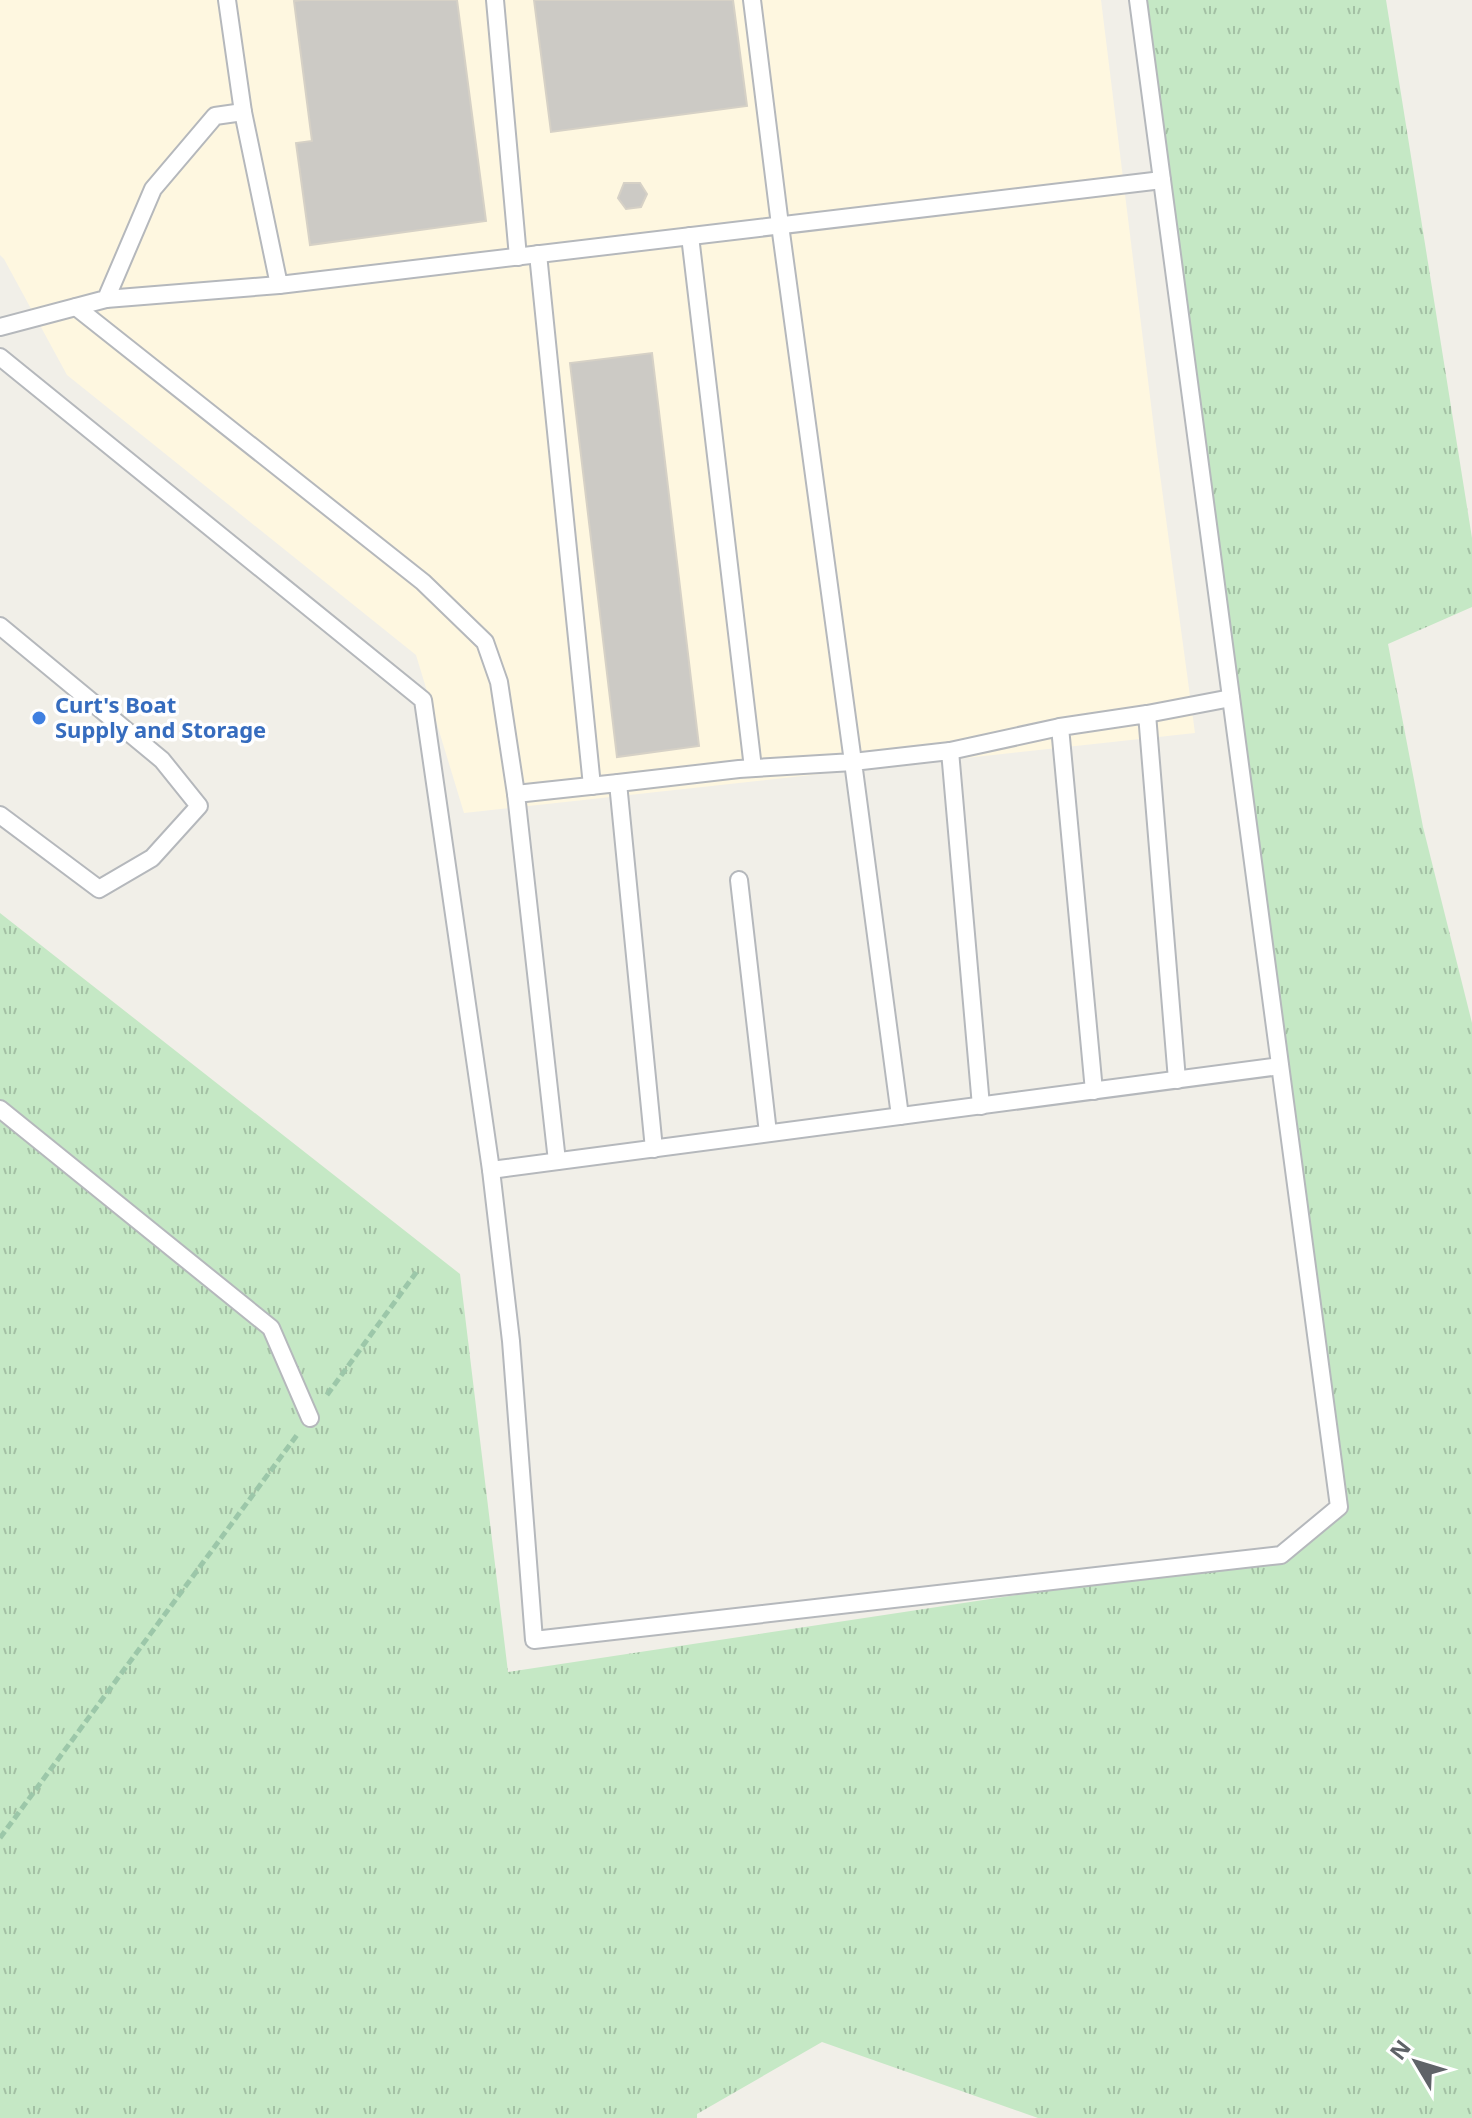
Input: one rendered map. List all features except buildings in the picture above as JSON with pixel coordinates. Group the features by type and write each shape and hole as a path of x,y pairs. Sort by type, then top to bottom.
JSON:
{"lane":[{"path":"227,0 243,112 279,285"},
{"path":"495,0 518,257"},
{"path":"752,0 900,1116"},
{"path":"0,357 423,700 491,1170 511,1341 534,1640 1281,1555 1339,1507 1138,0"},
{"path":"106,299 153,189 215,116 243,112"},
{"path":"0,327 106,299 279,285 1162,180"},
{"path":"690,236 753,768"},
{"path":"538,254 592,786"},
{"path":"76,307 423,582 485,642 499,682 516,794 557,1161"},
{"path":"0,626 162,760 199,806 152,858 99,889 0,815"},
{"path":"516,794 753,768 853,762 950,751 1060,727 1231,698"},
{"path":"1147,714 1177,1080"},
{"path":"1060,727 1094,1091"},
{"path":"950,751 981,1106"},
{"path":"618,783 654,1149"},
{"path":"739,880 768,1133"},
{"path":"491,1170 1280,1066"},
{"path":"0,1109 271,1328 310,1418"}],"path":[{"path":"0,1838 418,1270"}],"shaded area":[{"path":"0,0 1101,0 1195,733 464,813 416,655 67,375 0,255"}],"green space":[{"path":"1138,0 1386,0 1472,538 1472,607 1388,644 1423,827 1472,1023 1472,2118 1038,2118 822,2042 697,2114 697,2118 0,2118 0,913 460,1274 508,1672 1281,1555 1339,1507"}],"place":[{"name":"Curt's Boat Supply and Storage","path":"39,718"}]}
